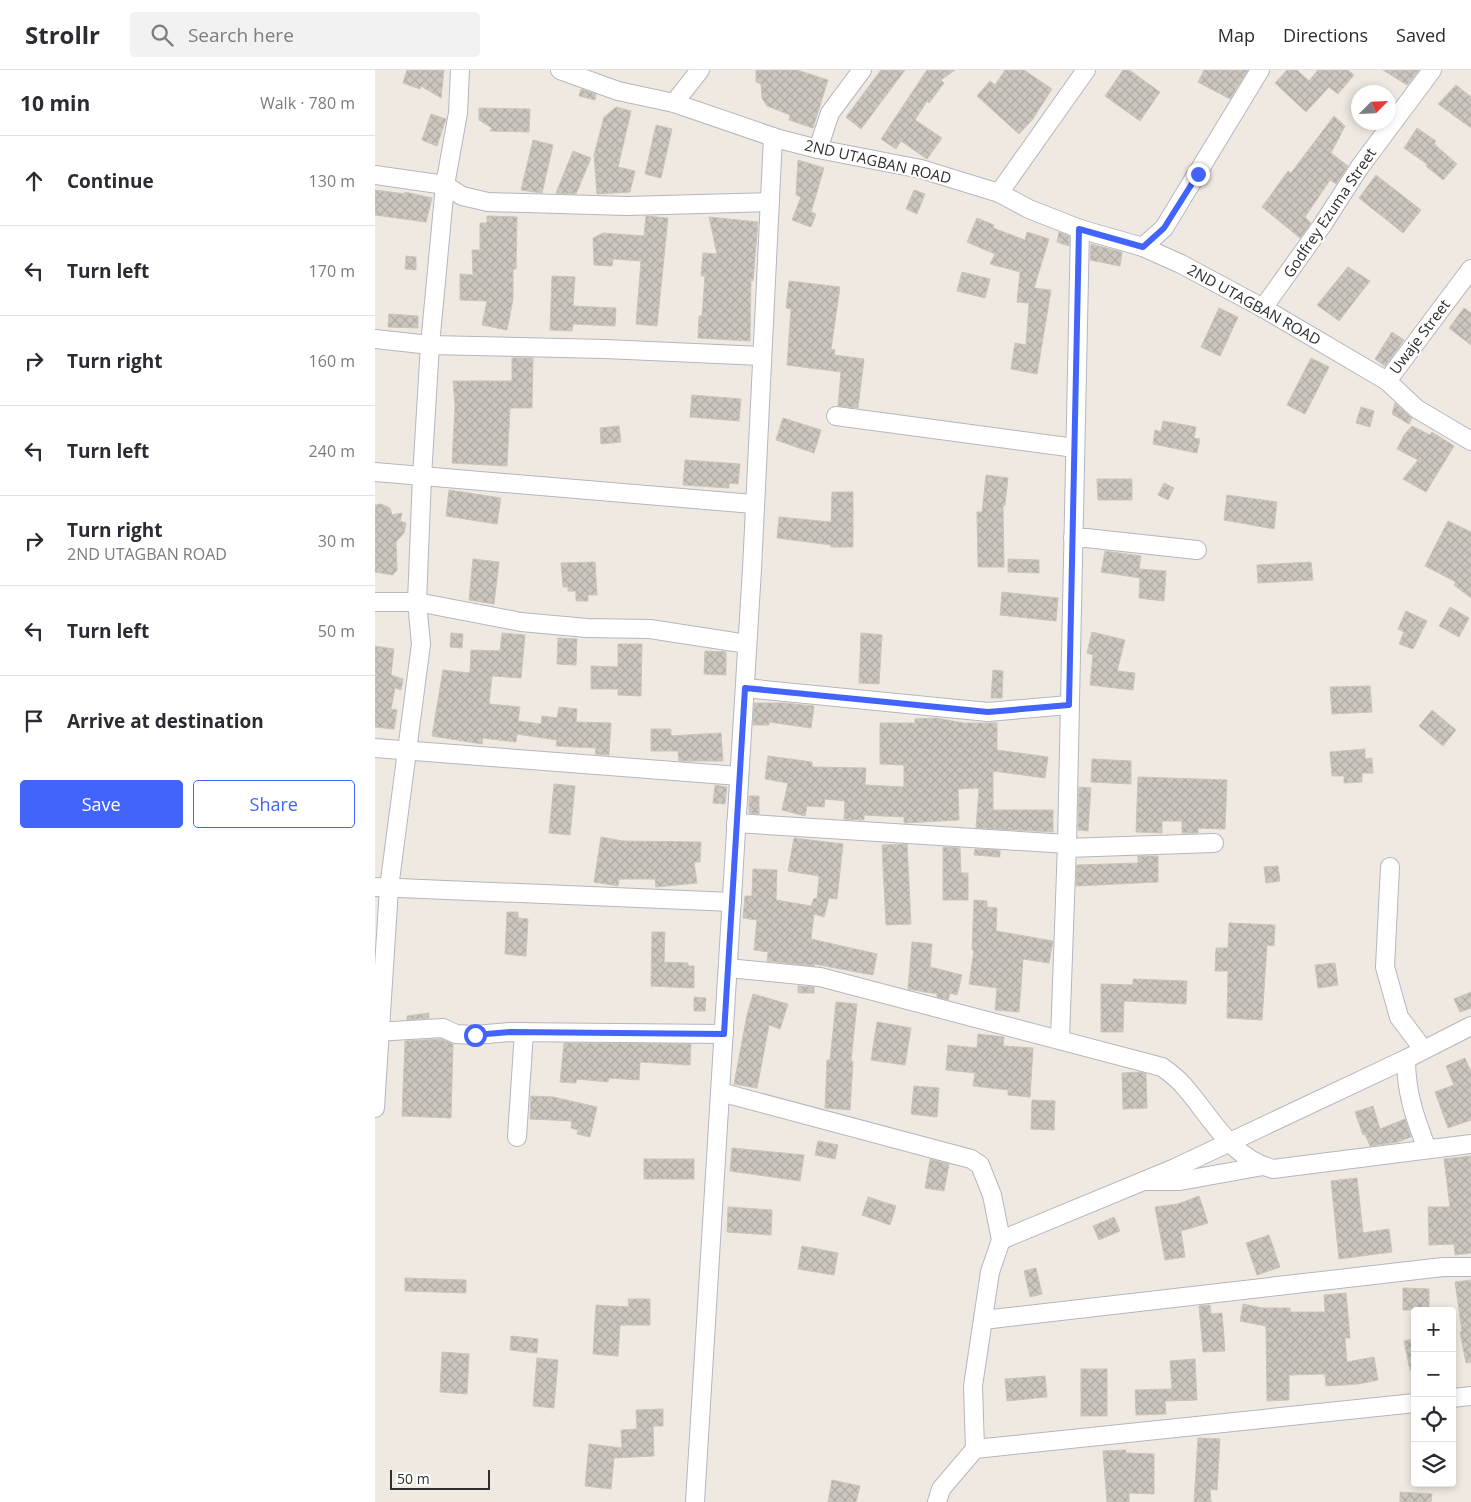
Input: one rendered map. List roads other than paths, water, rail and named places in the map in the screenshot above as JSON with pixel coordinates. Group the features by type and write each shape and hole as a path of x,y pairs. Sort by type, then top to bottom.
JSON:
{"street":[{"path":"375,1108 382,887 407,752 421,644 417,602 422,476 445,185 458,113 460,70"},
{"name":"2ND UTAGBAN ROAD","path":"560,70 617,91 674,103 773,137 818,150 921,169 999,193 1029,209 1079,229 1143,247 1181,264 1263,308 1387,381 1417,409 1471,441"},
{"path":"674,103 700,70"},
{"path":"818,150 830,113 862,70"},
{"path":"999,193 1086,70"},
{"path":"1143,247 1164,228 1261,70"},
{"name":"Godfrey Ezuma Street","path":"1263,308 1317,232 1359,168 1432,70"},
{"path":"695,1502 745,688 773,137"},
{"path":"375,175 445,185 462,196 488,202 627,206 770,202"},
{"path":"1060,1039 1067,846 1079,229"},
{"name":"Uwaje Street","path":"1387,381 1471,269"},
{"path":"375,339 431,345 605,349 762,356"},
{"path":"836,416 1075,448"},
{"path":"375,472 753,504"},
{"path":"1073,538 1197,550"},
{"path":"375,602 417,602 521,622 587,628 650,629 747,644"},
{"path":"745,688 988,712 1069,705"},
{"path":"375,748 407,752 739,776"},
{"path":"736,823 1067,846 1214,843"},
{"path":"1390,867 1385,967 1399,1017 1423,1049"},
{"path":"382,887 731,902"},
{"path":"727,968 820,977 1162,1067 1182,1084 1229,1142 1244,1155 1263,1166 1273,1169 1471,1144"},
{"path":"1001,1240 1229,1142 1406,1059 1471,1026"},
{"path":"377,1032 443,1028 456,1034 523,1032 724,1034"},
{"path":"517,1137 523,1032"},
{"path":"1406,1059 1406,1084 1427,1150"},
{"path":"720,1092 971,1159 980,1165 992,1195 1001,1240 990,1272 973,1386 975,1449 941,1489 937,1502"},
{"path":"1144,1180 1180,1182 1263,1166"},
{"path":"983,1320 1443,1267 1471,1266"},
{"path":"1456,1398 1471,1396"},
{"path":"975,1449 1411,1403"}]}
